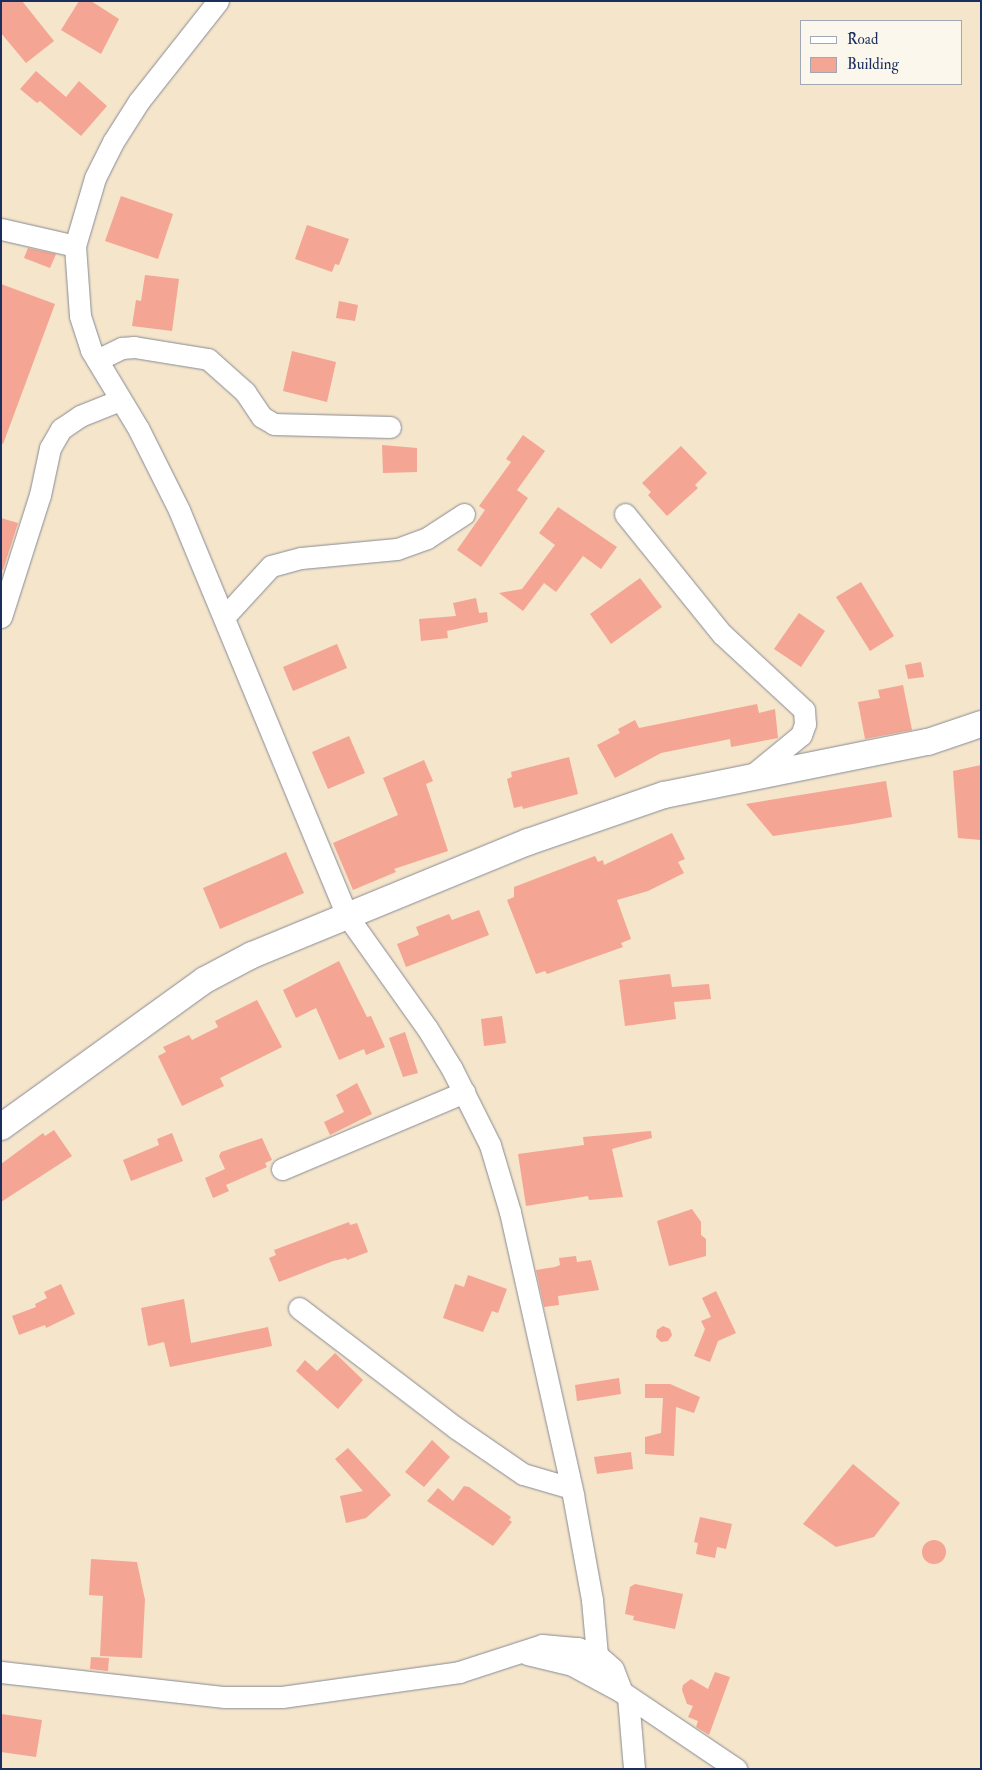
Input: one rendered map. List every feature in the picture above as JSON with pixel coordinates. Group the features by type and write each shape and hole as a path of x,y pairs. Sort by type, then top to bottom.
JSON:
{"main road":[{"path":"1,1127 204,980 252,955 588,819 664,795 928,742 981,724"}],"street":[{"path":"209,5 140,101 113,142 95,178 75,246 80,316 97,360 160,469 225,616 348,917 427,1028 464,1092 490,1145 510,1212 571,1488 588,1574 595,1665"},
{"path":"1,229 75,246"},
{"path":"97,360 122,348 134,347 208,359 245,392 262,417 274,424 390,426"},
{"path":"1,617 40,495 50,448 62,429 120,400"},
{"path":"225,616 271,566 301,558 397,548 427,538 464,514"},
{"path":"624,514 722,634 804,710 805,724 801,735 750,777"},
{"path":"282,1169 464,1092"},
{"path":"299,1308 456,1428 523,1474 571,1488"},
{"path":"1,1672 225,1697 282,1697 459,1672 522,1653 542,1644 578,1648 595,1665 613,1669 625,1694 634,1769"},
{"path":"625,1694 736,1769"}],"building":[{"path":"1,1 22,1 54,41 26,63 1,33"},
{"path":"79,1 91,1 119,19 101,54 61,30"},
{"path":"36,71 66,97 79,81 107,106 81,136 40,101 37,103 20,89"},
{"path":"121,196 173,214 158,259 105,241"},
{"path":"307,225 349,239 339,265 335,264 332,272 295,259"},
{"path":"28,248 56,254 50,268 24,258"},
{"path":"145,275 179,279 172,331 132,326 136,300 141,301"},
{"path":"1,284 55,304 3,444 1,443"},
{"path":"339,301 358,305 355,321 336,318"},
{"path":"292,351 336,362 327,402 283,391"},
{"path":"523,435 545,451 517,490 528,498 481,567 457,550 485,510 479,506 511,462 506,459"},
{"path":"382,445 417,448 417,472 383,473"},
{"path":"681,446 707,473 695,485 698,488 667,516 648,495 651,492 642,483"},
{"path":"558,507 617,547 601,569 583,556 556,592 544,583 523,611 499,593 522,589 555,545 539,533"},
{"path":"1,518 18,523 3,570 1,570"},
{"path":"640,578 662,607 611,644 590,614"},
{"path":"861,582 894,636 870,651 836,597"},
{"path":"476,598 479,613 487,612 488,622 447,631 448,638 421,641 419,619 456,616 453,603"},
{"path":"799,613 825,631 801,667 774,649"},
{"path":"337,644 347,668 293,691 283,667"},
{"path":"921,662 924,677 908,679 905,665"},
{"path":"903,685 912,730 865,739 858,702 880,698 878,690"},
{"path":"757,704 759,713 775,709 778,738 731,747 730,739 661,753 615,778 597,745 620,733 618,729 635,720 639,728"},
{"path":"349,736 365,773 328,789 312,752"},
{"path":"569,757 578,794 523,809 522,806 514,808 507,779 512,777 511,772"},
{"path":"424,760 433,781 426,784 448,851 394,869 396,872 353,890 333,843 398,815 383,778"},
{"path":"981,765 981,840 958,838 953,771"},
{"path":"886,781 892,817 853,824 773,836 746,804"},
{"path":"672,833 685,859 678,862 684,873 648,891 617,900 631,939 621,943 623,947 547,974 545,971 536,974 507,900 514,897 514,887 595,856 598,862 603,860 604,865"},
{"path":"286,852 304,893 220,929 203,888"},
{"path":"479,910 489,935 406,967 397,944 419,935 416,927 449,914 452,920"},
{"path":"339,961 367,1017 371,1016 385,1047 366,1055 364,1049 339,1060 316,1008 296,1018 283,990"},
{"path":"670,974 672,987 709,984 711,999 674,1002 676,1019 625,1026 619,980"},
{"path":"257,1000 282,1047 220,1078 224,1086 182,1106 158,1056 166,1052 163,1047 189,1035 192,1040 218,1027 215,1021"},
{"path":"502,1016 506,1043 484,1046 481,1019"},
{"path":"405,1032 418,1073 403,1077 389,1038"},
{"path":"357,1083 372,1114 330,1135 324,1122 344,1112 336,1095"},
{"path":"54,1130 72,1156 1,1202 1,1164 43,1133 45,1136"},
{"path":"651,1131 652,1138 612,1149 623,1197 589,1200 588,1196 526,1206 518,1154 584,1145 583,1137"},
{"path":"172,1133 183,1161 131,1181 123,1160 159,1145 157,1139"},
{"path":"262,1138 272,1160 265,1163 267,1167 226,1185 229,1191 213,1198 205,1178 225,1169 219,1156 221,1152"},
{"path":"692,1209 701,1222 701,1235 706,1239 706,1256 669,1266 657,1221"},
{"path":"349,1222 350,1225 357,1223 368,1252 347,1260 346,1258 333,1261 279,1282 269,1258 276,1255 274,1250"},
{"path":"576,1256 577,1262 591,1260 599,1290 558,1296 559,1305 544,1307 536,1270 560,1265 559,1258"},
{"path":"468,1275 507,1289 498,1313 492,1311 483,1332 443,1318 455,1284 464,1287"},
{"path":"61,1284 75,1314 46,1328 45,1325 19,1335 12,1316 36,1307 35,1304 47,1298 44,1292"},
{"path":"716,1291 736,1333 718,1341 710,1362 694,1356 705,1329 701,1321 711,1317 702,1298"},
{"path":"184,1299 191,1343 268,1327 272,1346 170,1367 164,1342 148,1346 141,1308"},
{"path":"663,1326 670,1329 672,1335 668,1341 661,1342 656,1337 657,1330"},
{"path":"335,1353 363,1380 338,1409 296,1371 305,1360 317,1371"},
{"path":"619,1378 621,1394 577,1401 575,1385"},
{"path":"645,1384 670,1384 700,1397 694,1413 676,1407 674,1456 645,1454 645,1437 661,1433 663,1398 645,1398"},
{"path":"432,1440 450,1457 424,1487 405,1472"},
{"path":"348,1448 391,1495 366,1518 346,1523 340,1496 363,1491 335,1459"},
{"path":"631,1452 633,1469 597,1474 594,1457"},
{"path":"853,1464 900,1503 874,1537 836,1547 803,1524"},
{"path":"464,1486 469,1487 511,1517 509,1520 512,1522 493,1546 427,1501 438,1488 453,1501"},
{"path":"700,1517 732,1524 726,1549 717,1547 715,1558 696,1554 698,1543 694,1542"},
{"path":"934,1540 943,1543 946,1552 943,1561 934,1564 925,1561 922,1552 925,1543"},
{"path":"91,1559 137,1562 145,1600 142,1658 100,1656 103,1596 89,1595"},
{"path":"635,1584 683,1594 675,1629 633,1620 634,1616 625,1614 630,1587"},
{"path":"91,1657 109,1658 108,1671 90,1669"},
{"path":"715,1672 730,1677 709,1735 696,1727 698,1721 688,1717 693,1706 687,1704 682,1690 683,1685 691,1679 708,1689"},
{"path":"1,1714 42,1720 36,1757 1,1752"}]}
